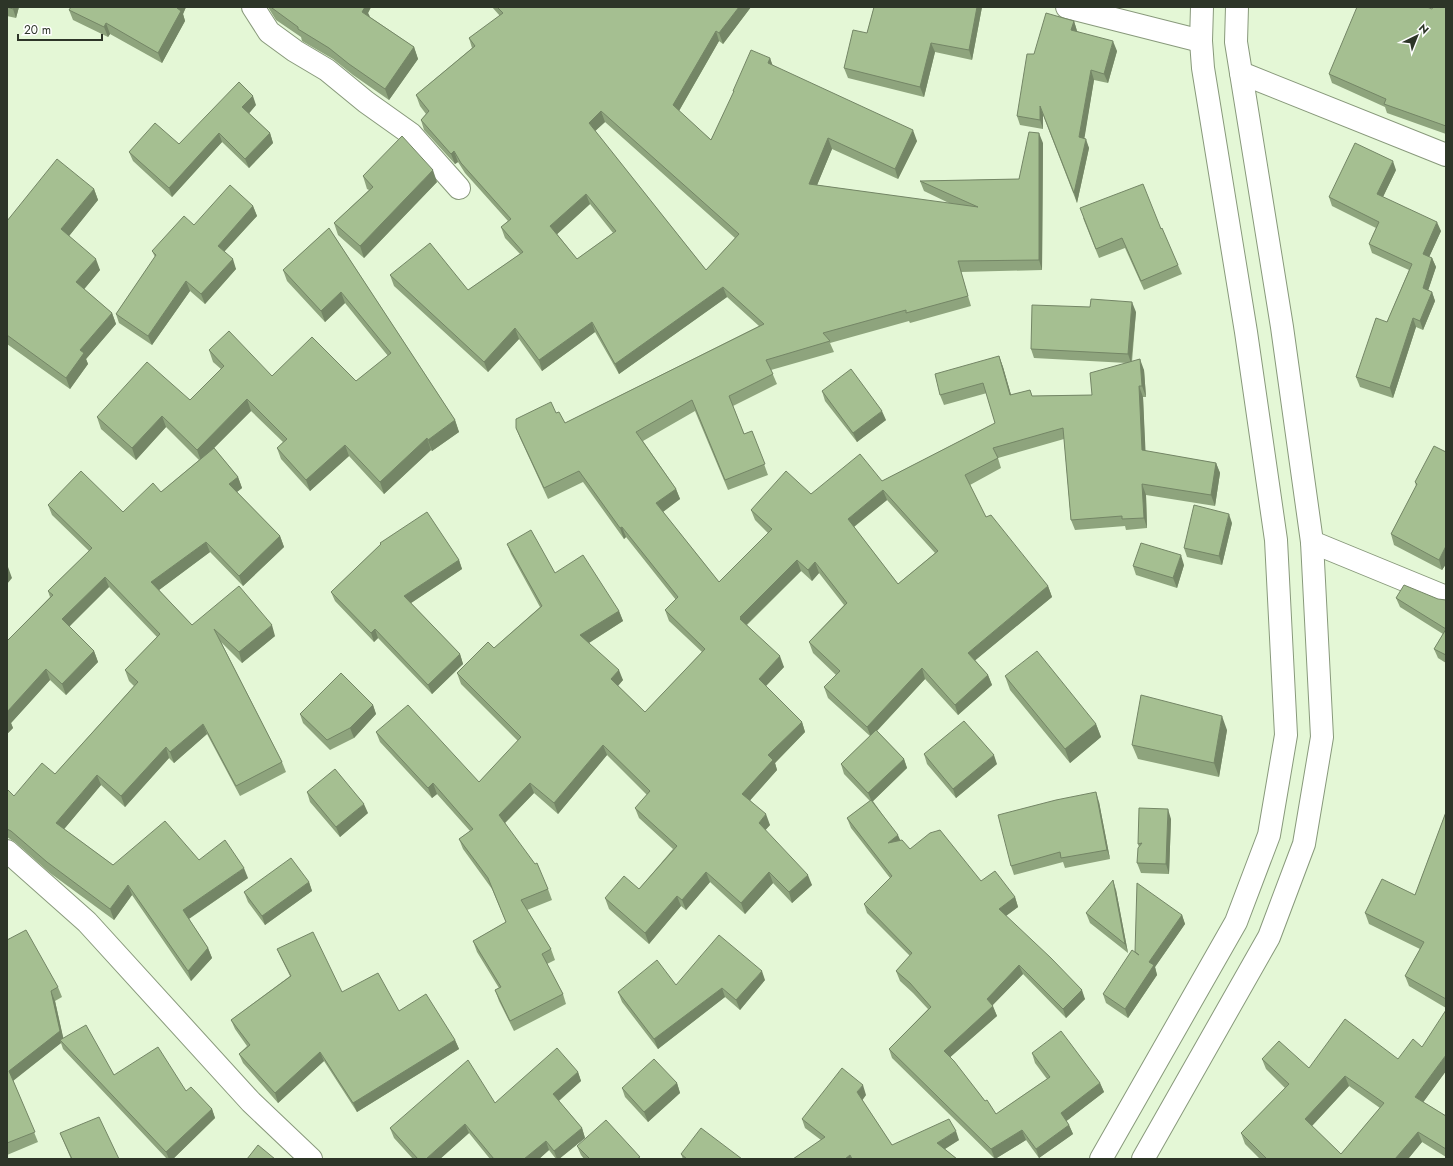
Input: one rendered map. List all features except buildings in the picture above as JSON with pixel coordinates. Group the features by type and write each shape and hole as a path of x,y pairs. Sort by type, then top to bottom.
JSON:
{"main road":[{"path":"253,7 270,32 295,51 327,70 366,102 411,134 459,188"},
{"path":"1067,7 1201,41"},
{"path":"1101,1159 1236,922 1269,834 1286,734 1276,540 1246,332 1203,68 1201,41 1202,7"},
{"path":"1143,1159 1269,937 1304,844 1322,737 1312,542 1282,326 1236,42 1237,7"},
{"path":"1242,73 1446,155"},
{"path":"1312,542 1446,597"},
{"path":"7,851 87,922 251,1102 311,1159"}]}
